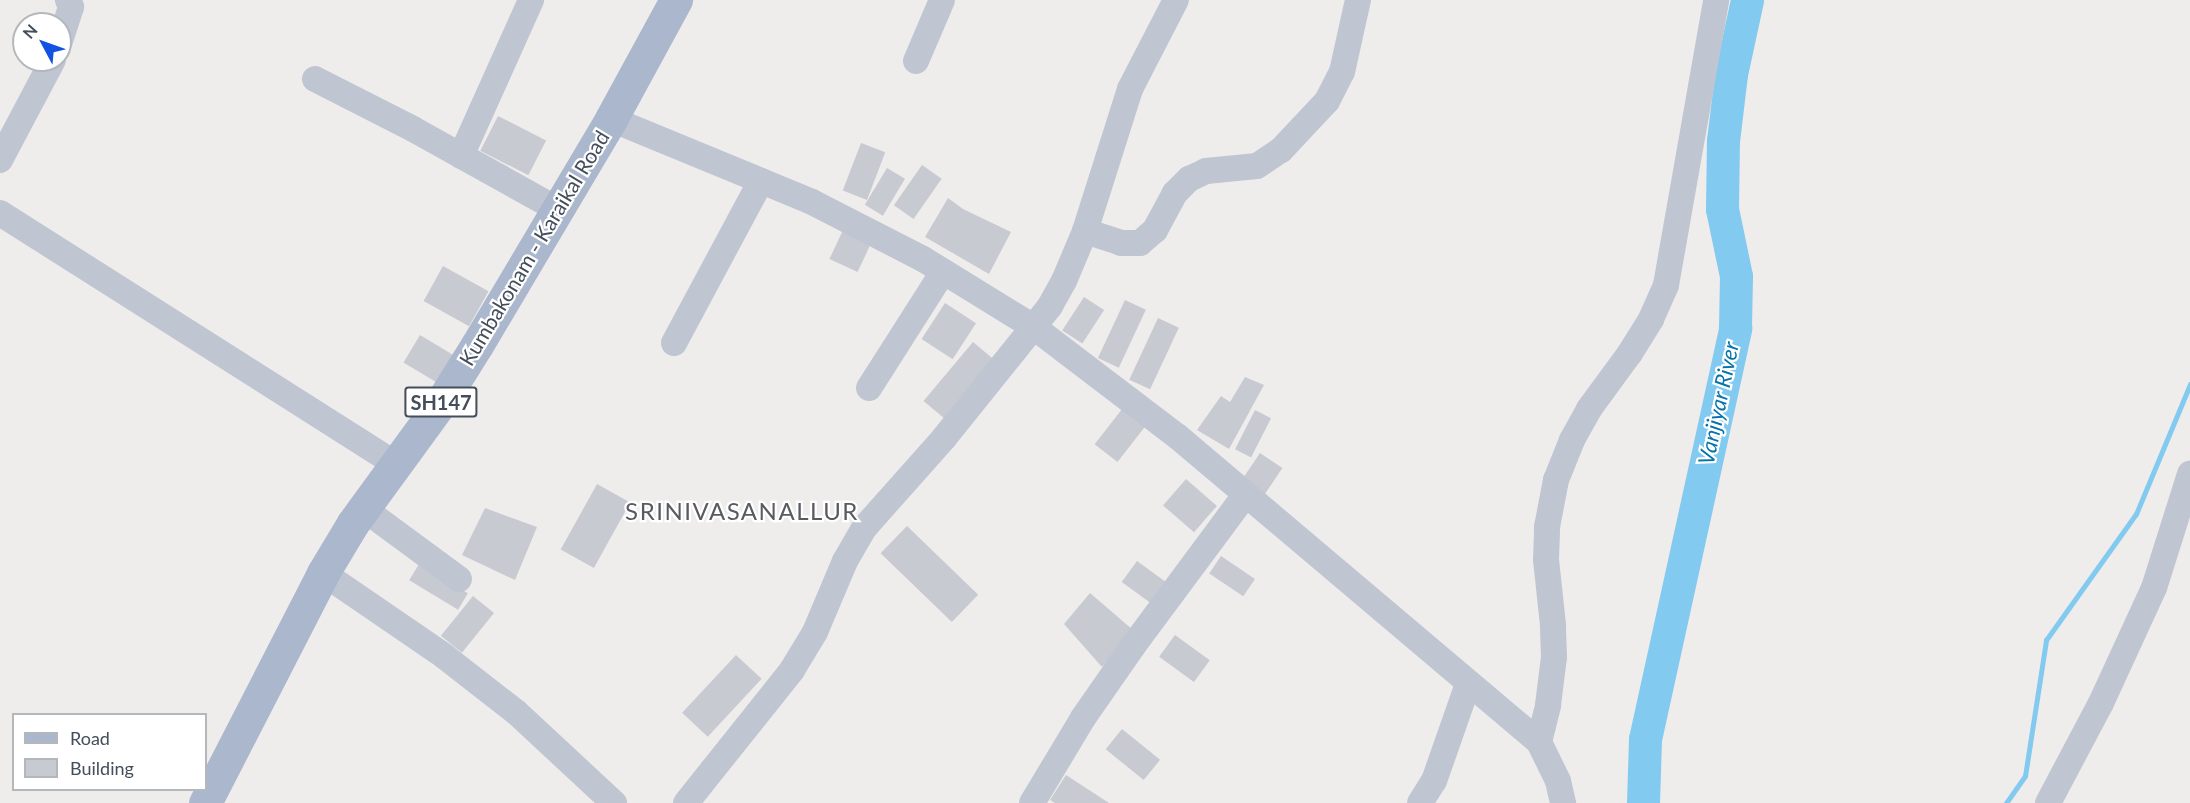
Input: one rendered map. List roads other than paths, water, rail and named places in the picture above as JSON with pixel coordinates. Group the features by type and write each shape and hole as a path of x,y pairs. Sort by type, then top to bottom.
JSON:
{"main road":[{"name":"Kumbakonam - Karaikal Road","path":"204,803 323,573 363,508 448,392 611,119 676,0"}],"street":[{"path":"461,156 531,0"},
{"path":"686,803 792,670 816,632 845,561 865,527 944,438 1035,328 1064,281 1085,231 1130,89 1176,0"},
{"path":"1085,231 1121,243 1140,243 1155,230 1175,193 1189,179 1206,171 1257,166 1281,150 1305,128 1332,91 1342,72 1358,0"},
{"path":"1539,742 1548,705 1554,657 1554,625 1546,560 1547,527 1556,480 1572,440 1588,409 1630,353 1651,319 1666,285 1716,0"},
{"path":"916,61 934,2"},
{"path":"0,160 46,72"},
{"path":"315,79 558,209"},
{"path":"611,119 761,181 861,226 1035,328 1177,436 1539,742 1558,781 1563,803"},
{"path":"674,343 761,181"},
{"path":"0,213 395,464"},
{"path":"869,388 943,272"},
{"path":"2048,803 2101,703 2154,588 2190,474"},
{"path":"1032,803 1083,718 1114,673 1246,494"},
{"path":"363,508 459,579"},
{"path":"323,573 444,656 516,712 614,803"},
{"path":"1420,803 1434,781 1468,684"}],"waterway":[{"name":"Vanjiyar River","path":"1643,803 1645,739 1735,328 1736,276 1722,209 1723,141 1731,74 1747,0"},
{"path":"2006,803 2025,776 2046,640 2136,514 2190,384"}],"district":[{"name":"SRINIVASANALLUR","path":"742,511"}]}
